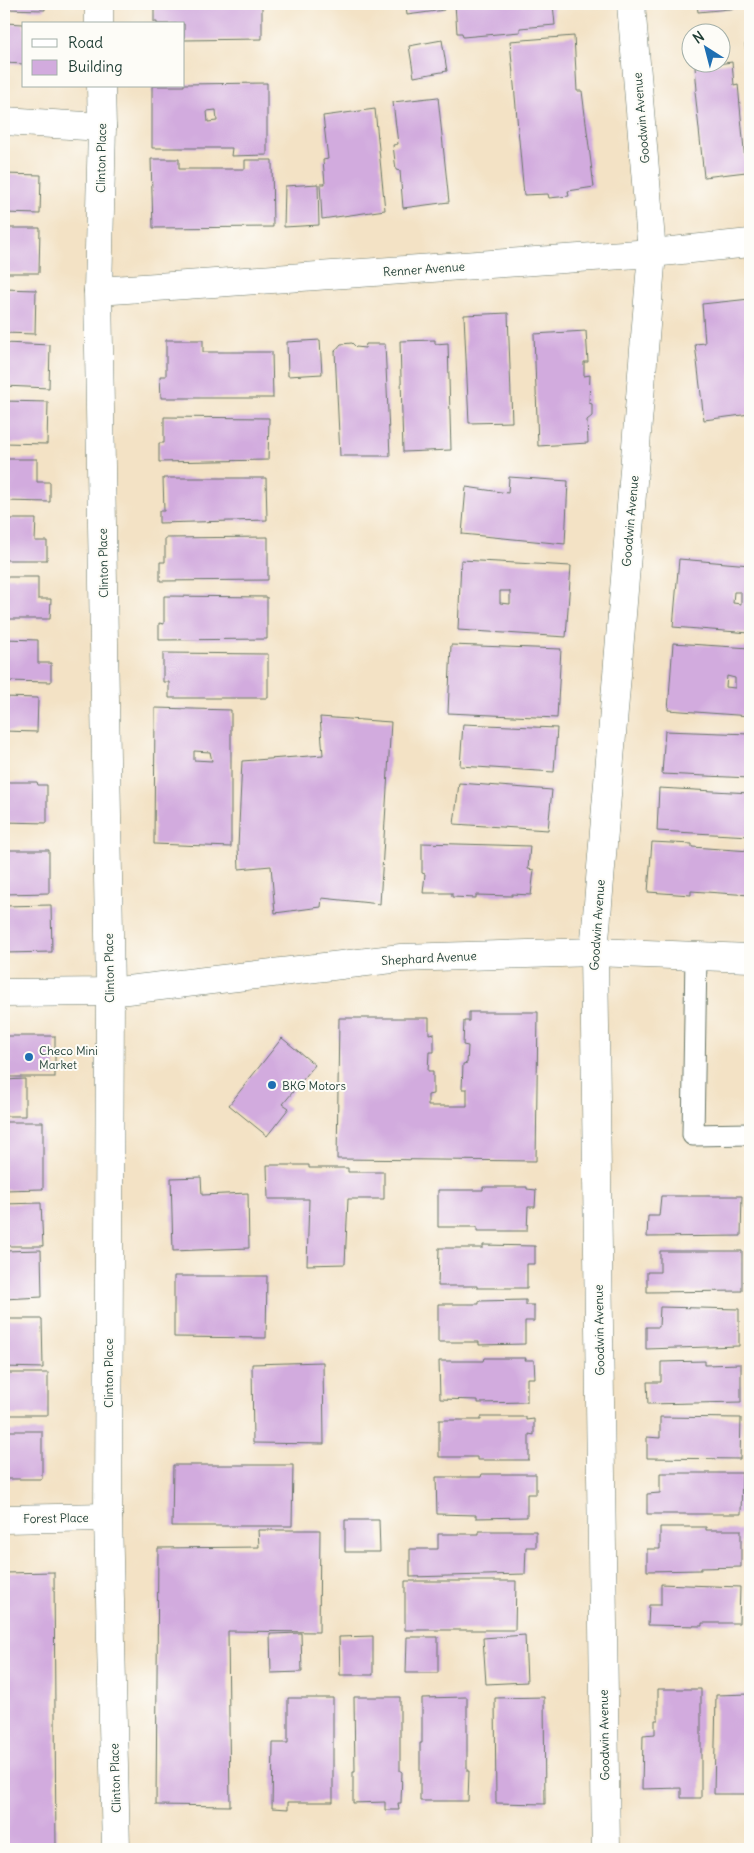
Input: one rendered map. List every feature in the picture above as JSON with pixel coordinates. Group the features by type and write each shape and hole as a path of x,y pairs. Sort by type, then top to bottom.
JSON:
{"street":[{"path":"99,4 99,22"},
{"name":"Goodwin Avenue","path":"606,1849 594,952 652,253 631,4"},
{"name":"Clinton Place","path":"101,88 102,127 98,291 110,992 108,1517 116,1849"},
{"path":"4,122 102,127"},
{"name":"Renner Avenue","path":"98,291 652,253 750,243"},
{"name":"Shephard Avenue","path":"4,993 110,992 402,958 594,952 750,958"},
{"name":"Forest Place","path":"4,1518 108,1517"}],"lane":[{"path":"696,956 694,1135 750,1134"}],"building":[{"path":"4,4 45,4 45,10 4,9"},
{"path":"154,4 262,4 262,39 185,40 185,22 154,22"},
{"path":"406,4 444,4 444,10 407,15"},
{"path":"455,4 553,4 555,25 520,28 520,32 463,37 462,33 457,33"},
{"path":"697,4 750,4 750,7 698,12"},
{"path":"4,23 22,24 22,64 4,63"},
{"path":"574,36 577,91 582,91 594,187 568,191 569,196 549,198 548,194 524,195 510,41"},
{"path":"442,40 447,71 414,77 409,46"},
{"path":"750,43 750,92 749,92 745,44"},
{"path":"732,62 734,85 738,84 746,172 704,177 695,91 697,90 695,72 732,72"},
{"path":"267,83 267,155 231,156 232,148 152,148 152,88 185,88 185,84","holes":["216,110 217,121 208,122 207,111"]},
{"path":"438,97 449,202 403,208 400,171 396,170 393,145 398,144 393,102"},
{"path":"375,109 385,210 322,219 320,184 325,184 323,160 328,159 323,116"},
{"path":"151,159 179,159 179,169 245,169 245,160 272,160 273,227 153,228"},
{"path":"4,174 41,175 40,214 4,213"},
{"path":"318,184 319,225 284,227 285,186"},
{"path":"4,228 40,228 39,273 4,273"},
{"path":"4,289 36,290 35,334 4,333"},
{"path":"750,299 750,414 704,420 695,344 705,343 702,304"},
{"path":"508,313 512,422 469,423 464,315"},
{"path":"586,331 588,362 584,362 584,376 590,375 589,403 592,404 592,416 587,420 588,443 538,446 534,334"},
{"path":"166,340 203,340 203,352 272,352 273,398 161,398 160,376 166,376"},
{"path":"320,340 322,374 288,376 287,342"},
{"path":"435,340 435,344 448,343 451,450 403,452 400,341"},
{"path":"4,343 50,345 49,388 4,386"},
{"path":"352,343 356,347 365,348 366,344 385,344 390,456 340,456 335,351 341,344"},
{"path":"4,401 48,402 47,444 4,443"},
{"path":"164,417 269,418 268,460 159,462 159,443 164,443"},
{"path":"4,459 37,459 37,482 50,482 50,502 4,501"},
{"path":"509,477 568,481 565,544 462,534 466,487 508,493"},
{"path":"163,478 266,478 267,520 159,523 159,511 164,511"},
{"path":"4,519 36,519 35,541 47,541 47,560 4,560"},
{"path":"268,537 268,580 160,581 160,562 165,562 165,538"},
{"path":"679,559 750,565 750,633 673,627","holes":["734,592 741,592 741,604 733,603"]},
{"path":"461,560 571,566 566,637 458,630","holes":["500,591 510,591 510,604 500,603"]},
{"path":"4,577 38,577 38,599 51,599 50,619 4,619"},
{"path":"164,596 267,597 267,639 159,640 159,623 164,624"},
{"path":"4,639 38,640 38,663 51,663 51,682 4,681"},
{"path":"673,643 750,648 750,716 668,710","holes":["727,676 735,678 735,688 726,687"]},
{"path":"451,645 561,649 557,718 448,713"},
{"path":"163,653 268,654 268,698 169,698 169,682 163,682"},
{"path":"4,697 38,698 37,732 4,731"},
{"path":"155,708 231,710 231,847 154,844","holes":["194,751 210,752 212,761 194,760"]},
{"path":"320,717 391,722 380,904 322,898 321,907 275,913 271,866 239,869 238,847 242,761 323,755"},
{"path":"463,724 557,728 554,772 460,766"},
{"path":"665,731 750,734 750,778 662,774"},
{"path":"4,782 37,782 38,785 47,785 47,823 4,822"},
{"path":"459,783 552,790 548,830 454,824"},
{"path":"659,788 750,793 750,836 657,831"},
{"path":"652,842 692,844 692,847 750,851 750,895 691,891 691,895 648,892"},
{"path":"422,843 530,846 528,869 534,870 531,895 476,895 476,898 452,897 452,893 423,893 425,874 422,873"},
{"path":"4,850 49,850 49,893 4,894"},
{"path":"51,905 52,952 4,953 4,906"},
{"path":"469,1012 538,1012 536,1161 337,1159 339,1018 429,1018 429,1034 434,1033 434,1052 429,1052 428,1071 433,1071 433,1094 428,1095 428,1106 467,1106 467,1089 462,1089 463,1064 467,1063 468,1046 463,1045 464,1021 469,1021"},
{"name":"Checo Mini Market","path":"4,1036 55,1036 55,1077 4,1077"},
{"name":"BKG Motors","path":"282,1038 315,1065 283,1104 289,1108 267,1136 229,1105"},
{"path":"25,1079 25,1116 4,1116 4,1080"},
{"path":"4,1122 43,1122 43,1189 4,1190"},
{"path":"267,1165 309,1165 309,1168 348,1168 348,1172 384,1172 384,1199 348,1199 345,1264 307,1265 309,1199 268,1199"},
{"path":"201,1177 202,1195 248,1193 249,1248 173,1251 171,1178"},
{"path":"483,1187 527,1187 527,1189 536,1190 535,1207 528,1207 527,1231 477,1231 477,1227 438,1227 438,1190 483,1190"},
{"path":"661,1196 742,1196 741,1236 647,1237 648,1216 659,1216"},
{"path":"41,1203 43,1246 4,1246 4,1204"},
{"path":"483,1245 535,1246 535,1264 527,1264 527,1288 438,1286 439,1248 483,1248"},
{"path":"41,1250 42,1297 4,1299 4,1251"},
{"path":"660,1251 742,1251 742,1291 647,1292 647,1272 660,1272"},
{"path":"174,1276 267,1276 266,1338 174,1337"},
{"path":"526,1300 526,1305 534,1305 534,1321 525,1321 525,1344 479,1345 479,1342 438,1342 438,1304 479,1304 479,1301"},
{"path":"660,1307 739,1309 739,1346 646,1349 646,1327 659,1327"},
{"path":"4,1319 42,1319 43,1368 4,1367"},
{"path":"484,1358 526,1358 525,1360 534,1360 535,1378 527,1378 527,1402 478,1403 478,1400 440,1399 439,1361 483,1361"},
{"path":"705,1361 705,1365 741,1364 741,1402 648,1404 647,1382 661,1382 661,1362"},
{"path":"323,1362 324,1444 253,1443 252,1364"},
{"path":"4,1373 48,1373 48,1415 4,1415"},
{"path":"481,1417 526,1417 526,1420 534,1419 534,1435 529,1434 529,1460 477,1460 477,1457 439,1457 439,1420 481,1420"},
{"path":"660,1417 741,1418 740,1459 647,1458 647,1437 660,1438"},
{"path":"5,1431 42,1431 42,1479 5,1479"},
{"path":"173,1465 293,1465 292,1526 172,1526"},
{"path":"660,1473 742,1473 741,1514 647,1514 647,1494 660,1493"},
{"path":"482,1474 536,1474 536,1494 527,1494 527,1517 476,1518 476,1515 437,1514 436,1477 481,1477"},
{"path":"345,1520 379,1520 380,1552 345,1552"},
{"path":"660,1527 706,1527 706,1530 741,1530 741,1567 647,1571 647,1549 660,1549"},
{"path":"258,1530 320,1530 319,1632 228,1631 230,1806 156,1805 158,1548 259,1547"},
{"path":"479,1531 536,1531 536,1547 526,1547 525,1574 410,1577 410,1549 438,1549 438,1534 479,1534"},
{"path":"54,1572 56,1849 4,1849 4,1573"},
{"path":"405,1581 516,1581 515,1630 405,1630"},
{"path":"661,1584 740,1587 739,1623 702,1623 702,1626 648,1625 649,1605 661,1605"},
{"path":"301,1633 302,1672 271,1673 270,1634"},
{"path":"525,1635 527,1682 486,1684 483,1638"},
{"path":"373,1636 373,1675 340,1675 339,1637"},
{"path":"407,1637 438,1637 438,1673 406,1673"},
{"path":"658,1689 701,1689 701,1798 681,1798 681,1788 642,1789 643,1735 655,1734 655,1720 658,1720"},
{"path":"750,1694 750,1794 714,1794 716,1695"},
{"path":"354,1697 400,1697 400,1771 402,1771 401,1803 398,1803 399,1810 385,1810 385,1802 353,1803 353,1772 355,1772"},
{"path":"467,1697 468,1801 420,1801 422,1698"},
{"path":"544,1697 545,1804 496,1803 495,1698"},
{"path":"288,1698 333,1698 333,1802 288,1802 288,1809 272,1808 273,1743 288,1743"}],"place":[{"name":"Checo Mini Market","path":"29,1057"},
{"name":"BKG Motors","path":"272,1085"}]}
